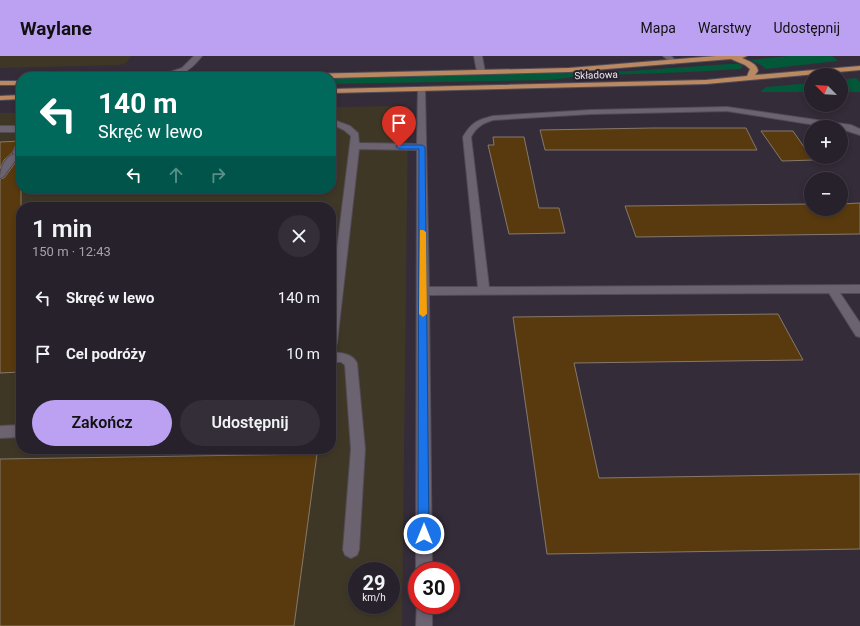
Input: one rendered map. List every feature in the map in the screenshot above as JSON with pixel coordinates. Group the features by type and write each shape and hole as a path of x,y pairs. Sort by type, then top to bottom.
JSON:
{"main road":[{"name":"Składowa","path":"336,75 569,70 744,56"},
{"path":"729,57 743,60 752,65 754,71 750,78"},
{"name":"Składowa","path":"336,91 660,83 750,78 858,69"},
{"path":"0,83 16,83"},
{"path":"0,98 16,97"}],"street":[{"path":"177,72 184,70 198,56"},
{"path":"478,56 481,72"},
{"path":"667,56 673,62"},
{"path":"420,89 422,147 424,562"},
{"path":"484,290 467,136 472,128 482,121 492,118 537,114 727,109 851,128 860,132"},
{"path":"336,123 348,128 354,135 355,146 336,302"},
{"path":"0,129 16,129"},
{"path":"355,146 422,147"},
{"path":"0,175 16,152"},
{"path":"832,289 860,333"},
{"path":"423,291 860,289"},
{"path":"336,357 344,358 351,363 358,449 350,550"},
{"path":"0,432 16,431"},
{"path":"424,614 424,626"}],"shaded area":[{"path":"0,56 131,56 126,63 120,65 0,68"},
{"path":"408,106 402,626 0,626 0,113 16,113 16,194 336,194 336,107"}],"green space":[{"path":"788,56 832,56 838,61 766,69 750,60"},
{"path":"729,64 739,64 743,67 740,69 583,76 550,80 336,84 336,78 628,71"},
{"path":"856,78 860,82 860,92 848,92 848,79"},
{"path":"804,84 804,92 760,92 766,87"}],"building":[{"path":"746,128 757,150 545,150 540,130"},
{"path":"761,131 793,131 804,147 804,160 782,161"},
{"path":"493,137 524,137 539,208 559,208 565,233 509,234 488,145 494,145"},
{"path":"16,141 16,145 12,153 4,160 0,169 0,142"},
{"path":"16,162 16,194 21,194 21,202 16,202 16,372 0,373 0,179 4,178"},
{"path":"860,203 860,234 636,237 625,206 804,204 804,216 848,216 848,204"},
{"path":"778,314 803,360 574,363 599,478 860,474 860,549 547,554 513,317"},
{"path":"317,454 294,626 0,626 0,459"}],"slow traffic":[{"path":"423,232 423,314"}],"route":[{"path":"399,147 422,147 424,534"}]}
